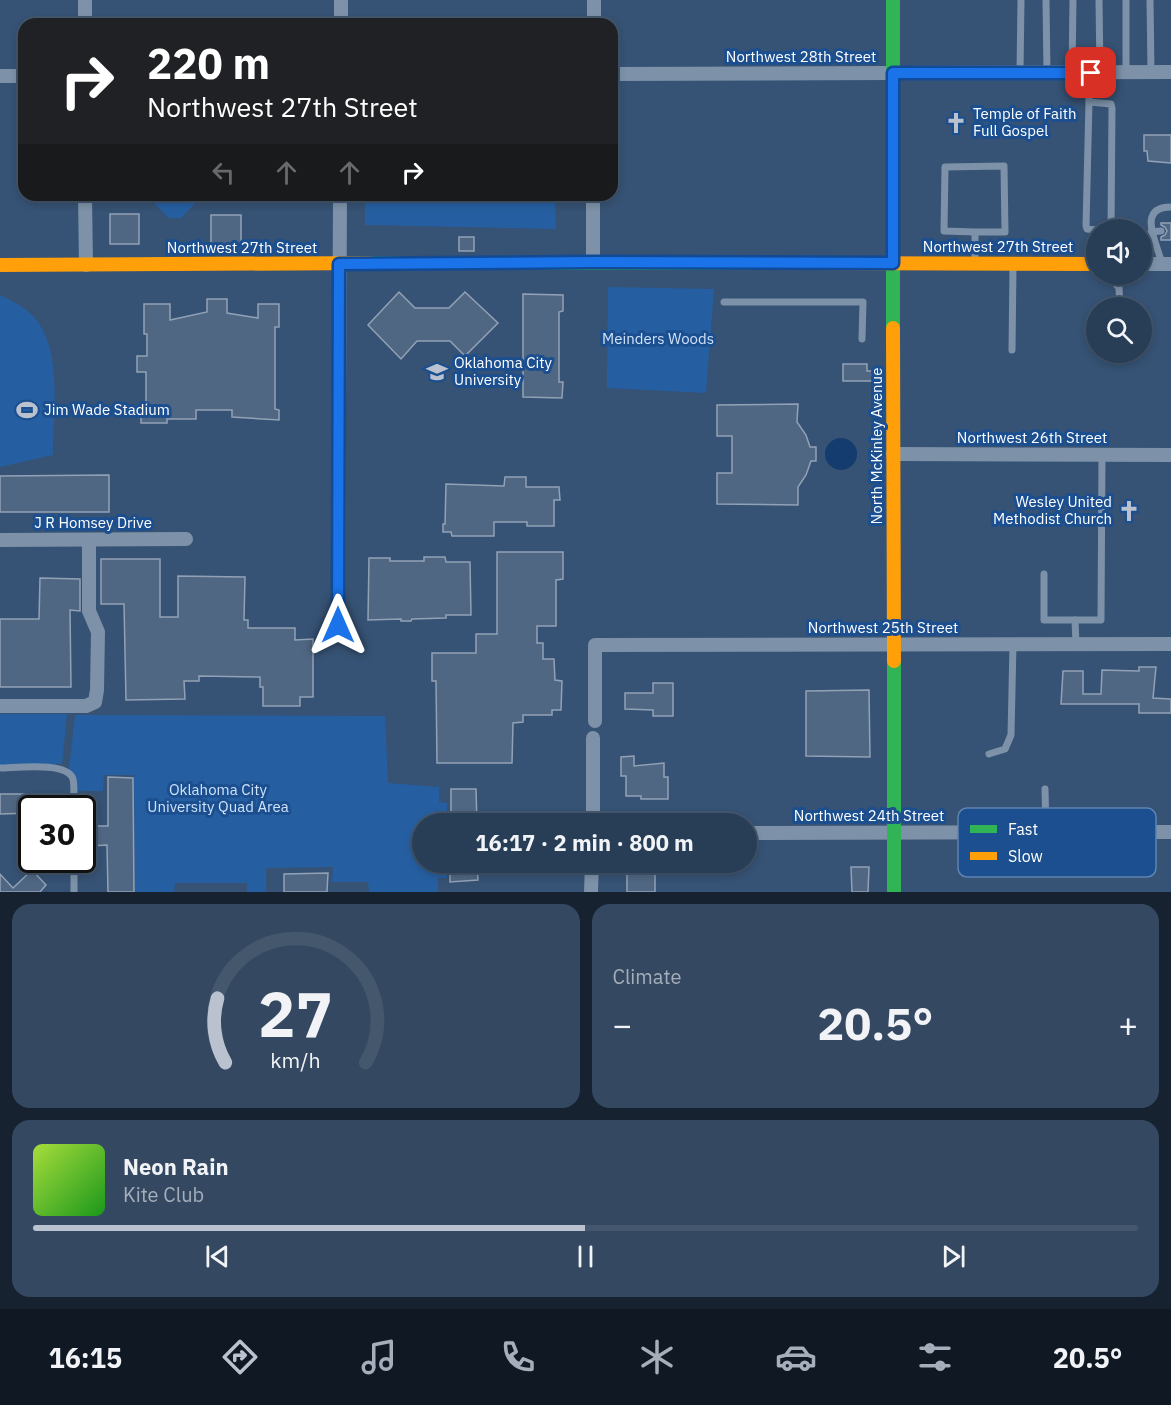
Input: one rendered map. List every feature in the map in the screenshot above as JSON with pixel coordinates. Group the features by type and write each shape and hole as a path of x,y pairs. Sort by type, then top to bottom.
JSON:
{"street":[{"path":"85,0 85,18"},
{"path":"340,18 341,0"},
{"path":"594,0 594,18"},
{"name":"North McKinley Avenue","path":"893,0 894,892"},
{"name":"Northwest 28th Street","path":"618,74 1171,72"},
{"path":"0,76 18,76"},
{"path":"86,201 86,265"},
{"path":"338,625 340,201"},
{"path":"593,201 593,262"},
{"name":"Northwest 27th Street","path":"0,265 593,262 1086,264"},
{"name":"Northwest 26th Street","path":"894,454 1171,455"},
{"name":"J R Homsey Drive","path":"0,540 186,539"},
{"path":"0,706 86,706 95,702 98,690 98,632 89,611 89,540"},
{"name":"Northwest 25th Street","path":"595,721 595,645 1171,644"},
{"path":"592,813 593,738"},
{"name":"Northwest 24th Street","path":"757,833 958,832"},
{"path":"591,892 592,873"}],"lane":[{"path":"1020,73 1021,0"},
{"path":"1046,0 1047,73"},
{"path":"1072,0 1072,73"},
{"path":"1086,219 1089,102 1094,73 1099,0"},
{"path":"1126,0 1126,72"},
{"path":"1150,0 1151,72"},
{"path":"1089,102 1108,103 1112,108 1111,219"},
{"path":"1004,166 1005,232 975,232 944,231 945,167 1004,166"},
{"path":"1151,219 1152,215 1161,208 1171,207"},
{"path":"1152,232 1161,231"},
{"path":"975,232 975,263"},
{"path":"1152,234 1166,264"},
{"path":"1012,350 1013,263"},
{"path":"724,302 863,302 862,339"},
{"path":"1044,574 1044,620 1101,620 1102,454"},
{"path":"1075,620 1076,644"},
{"path":"989,754 1005,749 1011,735 1013,644"},
{"path":"0,768 51,767 66,771 73,780 74,795"},
{"path":"1045,789 1045,808"},
{"path":"74,873 74,892"}],"green space":[{"path":"152,201 197,201 181,218 169,218"},
{"path":"365,201 555,201 556,229 365,225"},
{"name":"Meinders Woods","path":"608,287 714,289 706,393 607,388"},
{"name":"Jim Wade Stadium","path":"0,295 30,313 46,336 53,368 55,404 53,455 0,467"},
{"path":"0,714 67,714 62,764 0,765"},
{"name":"Oklahoma City University Quad Area","path":"75,715 385,716 388,783 439,787 439,802 447,803 447,813 412,813 412,873 447,873 447,878 438,878 438,892 369,892 368,882 332,882 333,867 266,868 266,892 247,892 247,883 175,883 174,892 135,892 134,775 104,775 103,791 77,791 77,780 69,769"}],"shaded area":[{"path":"841,438 852,443 857,454 852,465 841,470 830,465 825,454 830,443"}],"building":[{"path":"1144,135 1171,135 1171,163 1148,161 1147,151 1144,151"},
{"path":"110,214 139,214 139,244 110,244"},
{"path":"211,215 241,215 241,244 211,244"},
{"path":"1161,223 1171,223 1171,240 1161,240 1167,231"},
{"path":"459,237 474,237 474,251 459,251"},
{"path":"399,292 415,308 449,308 465,292 498,323 465,356 450,341 417,341 401,359 368,325"},
{"path":"523,294 563,295 563,311 559,312 559,382 563,382 562,398 523,397"},
{"path":"207,299 227,299 227,313 258,318 258,304 279,304 279,327 275,327 275,409 279,410 279,420 232,417 232,410 196,410 196,419 167,419 167,423 141,423 141,408 146,407 146,372 137,372 137,356 147,356 144,304 170,304 170,320 207,312"},
{"path":"843,364 867,364 867,371 873,371 874,381 843,381"},
{"path":"798,404 797,422 806,435 810,447 816,447 816,461 811,461 798,487 798,505 717,504 717,473 732,473 732,436 717,436 717,405"},
{"path":"109,475 109,512 0,512 0,476"},
{"path":"505,477 526,477 526,487 559,487 560,500 554,500 554,526 527,526 527,522 494,522 494,536 452,536 451,532 443,532 446,484 504,486"},
{"path":"497,552 563,552 563,579 556,580 556,626 537,626 537,643 543,643 543,659 554,659 555,680 562,681 561,710 552,710 552,715 523,715 523,722 513,723 512,763 437,763 436,681 432,681 432,653 476,653 476,634 497,634"},
{"path":"424,557 445,557 446,562 470,562 471,615 446,615 446,618 412,619 411,621 368,620 369,558 390,558 390,561 424,561"},
{"path":"101,559 160,559 160,617 178,617 178,576 245,577 244,620 248,620 248,628 295,628 295,640 313,639 313,697 300,697 300,706 263,706 263,687 260,687 260,677 199,676 199,681 184,681 185,699 126,700 124,604 101,604"},
{"path":"40,578 80,579 80,611 70,610 71,687 0,687 0,619 39,619"},
{"path":"1139,667 1156,667 1153,698 1171,699 1171,713 1139,713 1139,704 1061,704 1063,671 1083,671 1083,694 1101,694 1102,670 1139,671"},
{"path":"653,683 673,683 673,716 653,716 653,710 625,709 625,693 653,693"},
{"path":"869,690 870,757 806,756 806,691"},
{"path":"634,756 634,766 664,763 664,777 668,777 668,799 641,799 641,796 626,796 626,776 621,776 621,757"},
{"path":"108,777 133,778 134,892 108,892 107,845 96,846 96,826 108,826"},
{"path":"451,789 476,789 477,813 451,813"},
{"path":"0,794 45,794 18,795 18,813 0,814"},
{"path":"851,867 869,867 868,892 852,892"},
{"path":"29,873 35,873 46,885 40,892 0,892 0,874 13,888"},
{"path":"328,873 327,892 284,892 284,874"},
{"path":"450,873 478,873 478,880 450,882"},
{"path":"627,873 655,873 655,892 627,892"}],"traffic: fast":[{"path":"893,0 893,328"},
{"path":"370,263 810,263"},
{"path":"894,661 894,892"}],"traffic: slow":[{"path":"0,265 370,263"},
{"path":"810,263 1086,264"},
{"path":"893,328 894,661"}],"place":[{"name":"Temple of Faith Full Gospel","path":"956,123"},
{"name":"Oklahoma City University","path":"437,372"},
{"name":"Jim Wade Stadium","path":"27,410"},
{"name":"Wesley United Methodist Church","path":"1129,511"}],"route":[{"path":"338,625 339,264 893,263 893,73 1091,73"}]}
